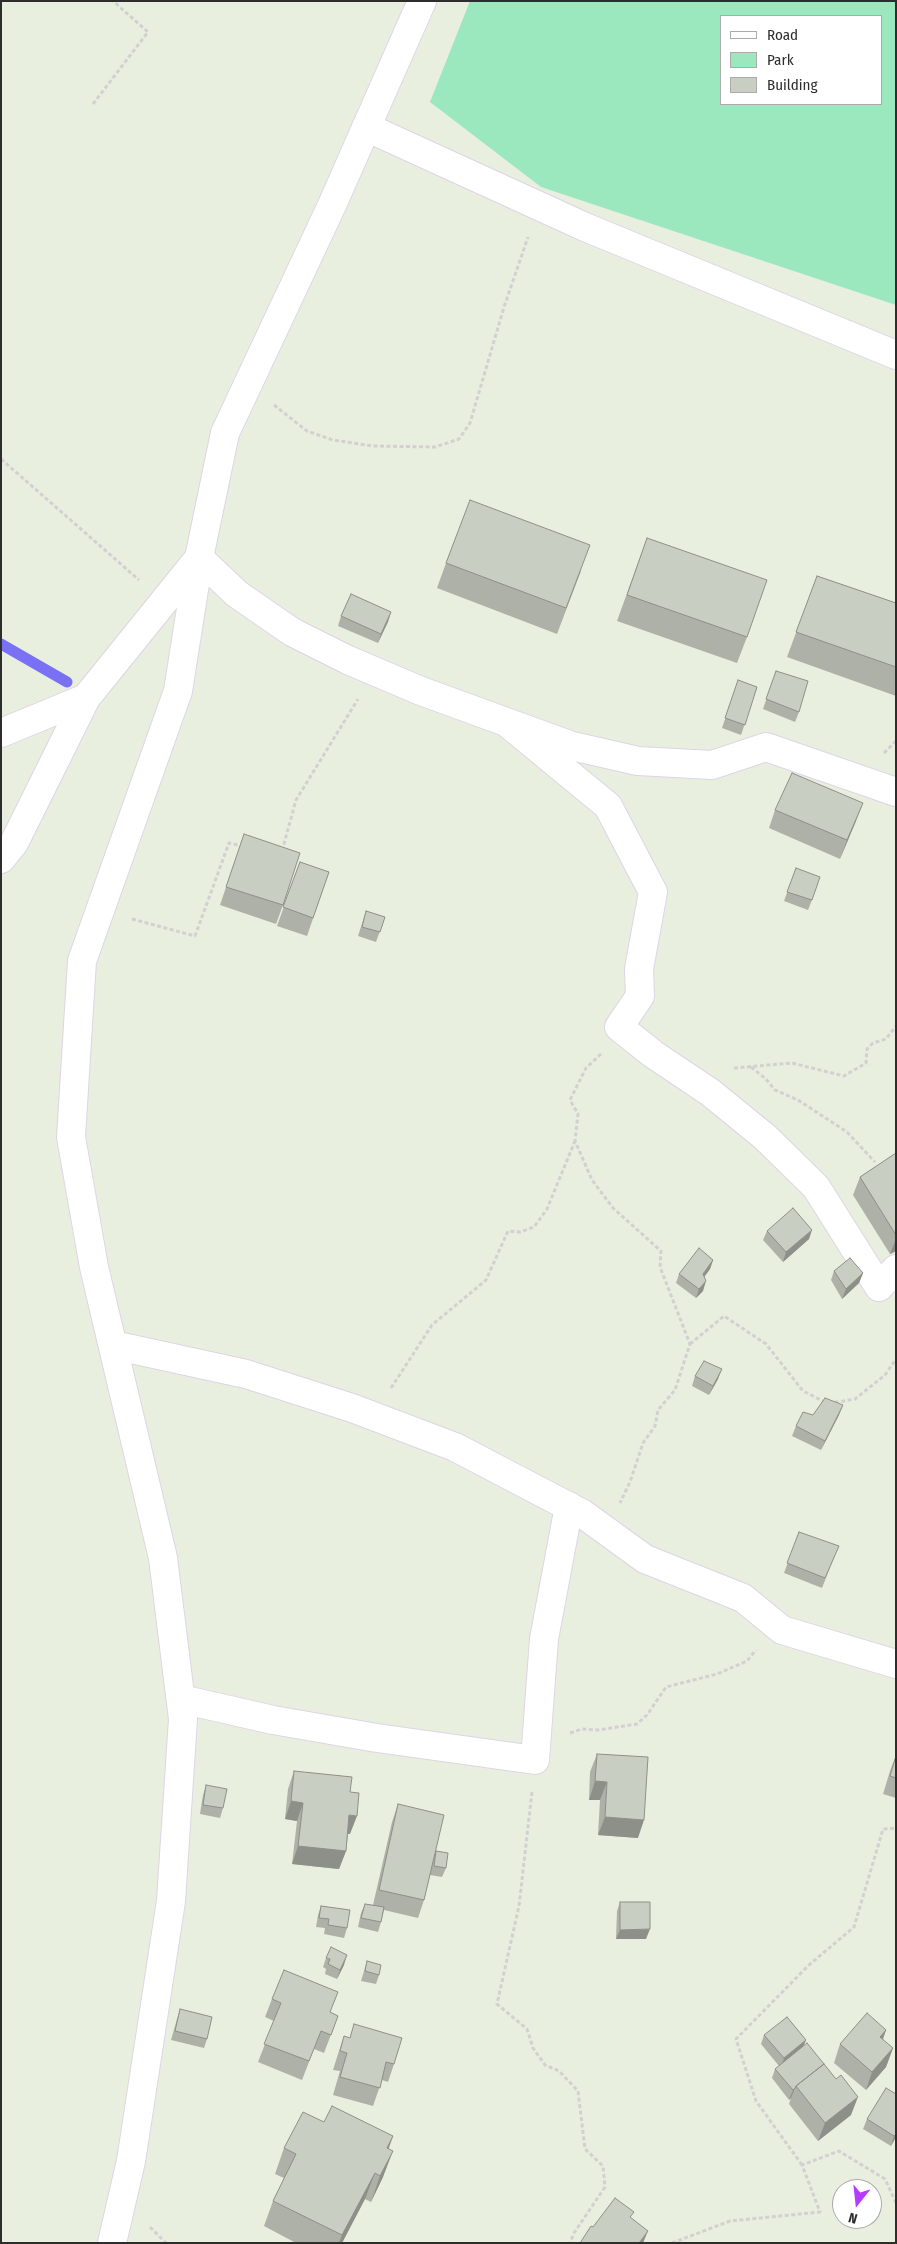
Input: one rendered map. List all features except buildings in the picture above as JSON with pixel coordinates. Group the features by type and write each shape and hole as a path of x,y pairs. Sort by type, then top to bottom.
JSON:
{"street":[{"path":"112,2243 131,2161 171,1901 183,1720 162,1558 94,1267 71,1137 82,961 178,691 199,558 225,433 422,1"},
{"path":"366,127 585,228 896,355"},
{"path":"1,859 14,843 86,698 199,558"},
{"path":"199,558 237,594 292,632 375,672 572,746 638,761 712,765 766,747 896,792"},
{"path":"1,733 86,698"},
{"path":"506,722 608,806 653,892 639,969 640,996 619,1027 653,1054 711,1093 765,1137 816,1187 879,1287 896,1269"},
{"path":"112,1345 246,1374 373,1416 456,1447 583,1514 645,1558 743,1598 782,1630 896,1664"},
{"path":"181,1698 273,1720 535,1760 544,1639 569,1506"}],"path":[{"path":"93,104 148,32 113,1"},
{"path":"247,386 307,431 333,440 373,446 435,446 459,439 470,423 521,254 532,227 544,208"},
{"path":"1,459 164,602"},
{"path":"280,857 296,800 375,672"},
{"path":"100,910 195,936 229,842 246,847"},
{"path":"729,1068 792,1063 844,1076 866,1062 867,1049 873,1043 886,1039 896,1026"},
{"path":"373,1416 432,1325 486,1280 508,1231 520,1232 534,1227 547,1209 575,1141 578,1114 570,1100 586,1068 603,1052 619,1027"},
{"path":"751,1067 776,1090 798,1100 846,1132 875,1162"},
{"path":"575,1141 592,1180 613,1208 661,1251 660,1267 690,1344"},
{"path":"606,1530 630,1482 643,1443 655,1426 658,1410 675,1390 690,1344 724,1316 766,1344 803,1391 823,1401 838,1402 855,1399 885,1375 896,1359"},
{"path":"570,2243 574,2233 605,2187 602,2166 585,2149 578,2091 559,2071 545,2065 533,2048 527,2029 497,2004 519,1906 535,1760 564,1736 582,1729 598,1730 637,1724 647,1715 666,1687 717,1674 747,1661 761,1644"},
{"path":"672,2243 730,2221 820,2212 802,2165 756,2100 736,2039 809,1965 854,1927 883,1829 896,1828"},
{"path":"802,2165 839,2151 885,2179 896,2203"}],"green space":[{"path":"470,1 896,1 896,305 541,187 430,102"}],"waterway":[{"path":"1,644 67,682"}]}
